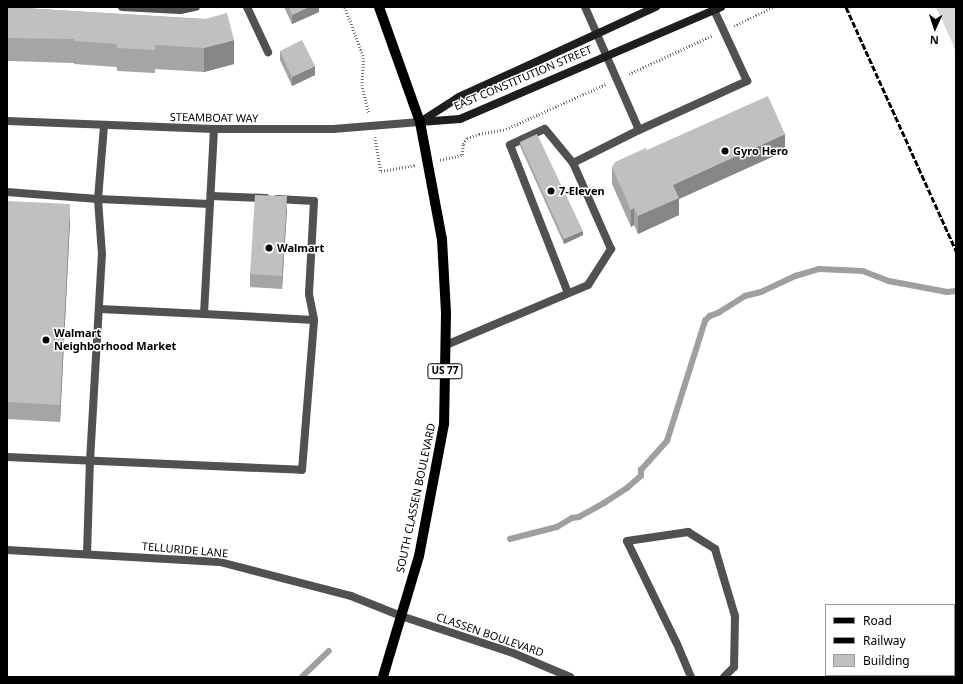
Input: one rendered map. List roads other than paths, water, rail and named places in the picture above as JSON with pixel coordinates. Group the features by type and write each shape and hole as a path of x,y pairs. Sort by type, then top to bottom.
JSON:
{"main road":[{"name":"SOUTH CLASSEN BOULEVARD","path":"379,7 420,122 442,239 446,312 444,424 419,556 401,616"},
{"name":"EAST CONSTITUTION STREET","path":"420,122 453,100 656,7"},
{"name":"EAST CONSTITUTION STREET","path":"420,122 460,119 606,55 717,9"},
{"name":"US 77","path":"383,677 401,616"}],"street":[{"path":"122,7 180,10 196,7"},
{"path":"247,7 268,52"},
{"path":"585,7 639,130"},
{"path":"574,163 639,130 747,81 717,9"},
{"name":"STEAMBOAT WAY","path":"7,121 214,130 334,129 420,122"},
{"path":"87,554 90,461 100,309 102,254 98,199 104,126"},
{"path":"204,314 214,130"},
{"path":"446,345 588,285 611,249 574,163 545,130 510,145 568,293"},
{"path":"7,192 98,199 314,201 309,294 314,320 302,470 7,457"},
{"path":"100,309 314,320"},
{"path":"691,677 676,642 627,541 688,532 715,549 735,616 734,667 724,677"},
{"name":"TELLURIDE LANE","path":"7,550 220,562 351,596 401,616"},
{"name":"CLASSEN BOULEVARD","path":"401,616 513,653 570,677"}],"waterway":[{"path":"510,539 557,527 572,518 579,517 627,488 641,476 641,470 667,441 705,321 710,316 718,313 745,296 761,292 796,276 819,269 863,271 889,281 947,292 956,291"},
{"path":"302,677 329,651"}],"railway":[{"path":"846,7 956,251"}],"place":[{"name":"Gyro Hero","path":"725,151"},
{"name":"7-Eleven","path":"551,191"},
{"name":"Walmart","path":"269,248"},
{"name":"Walmart Neighborhood Market","path":"46,340"}]}
